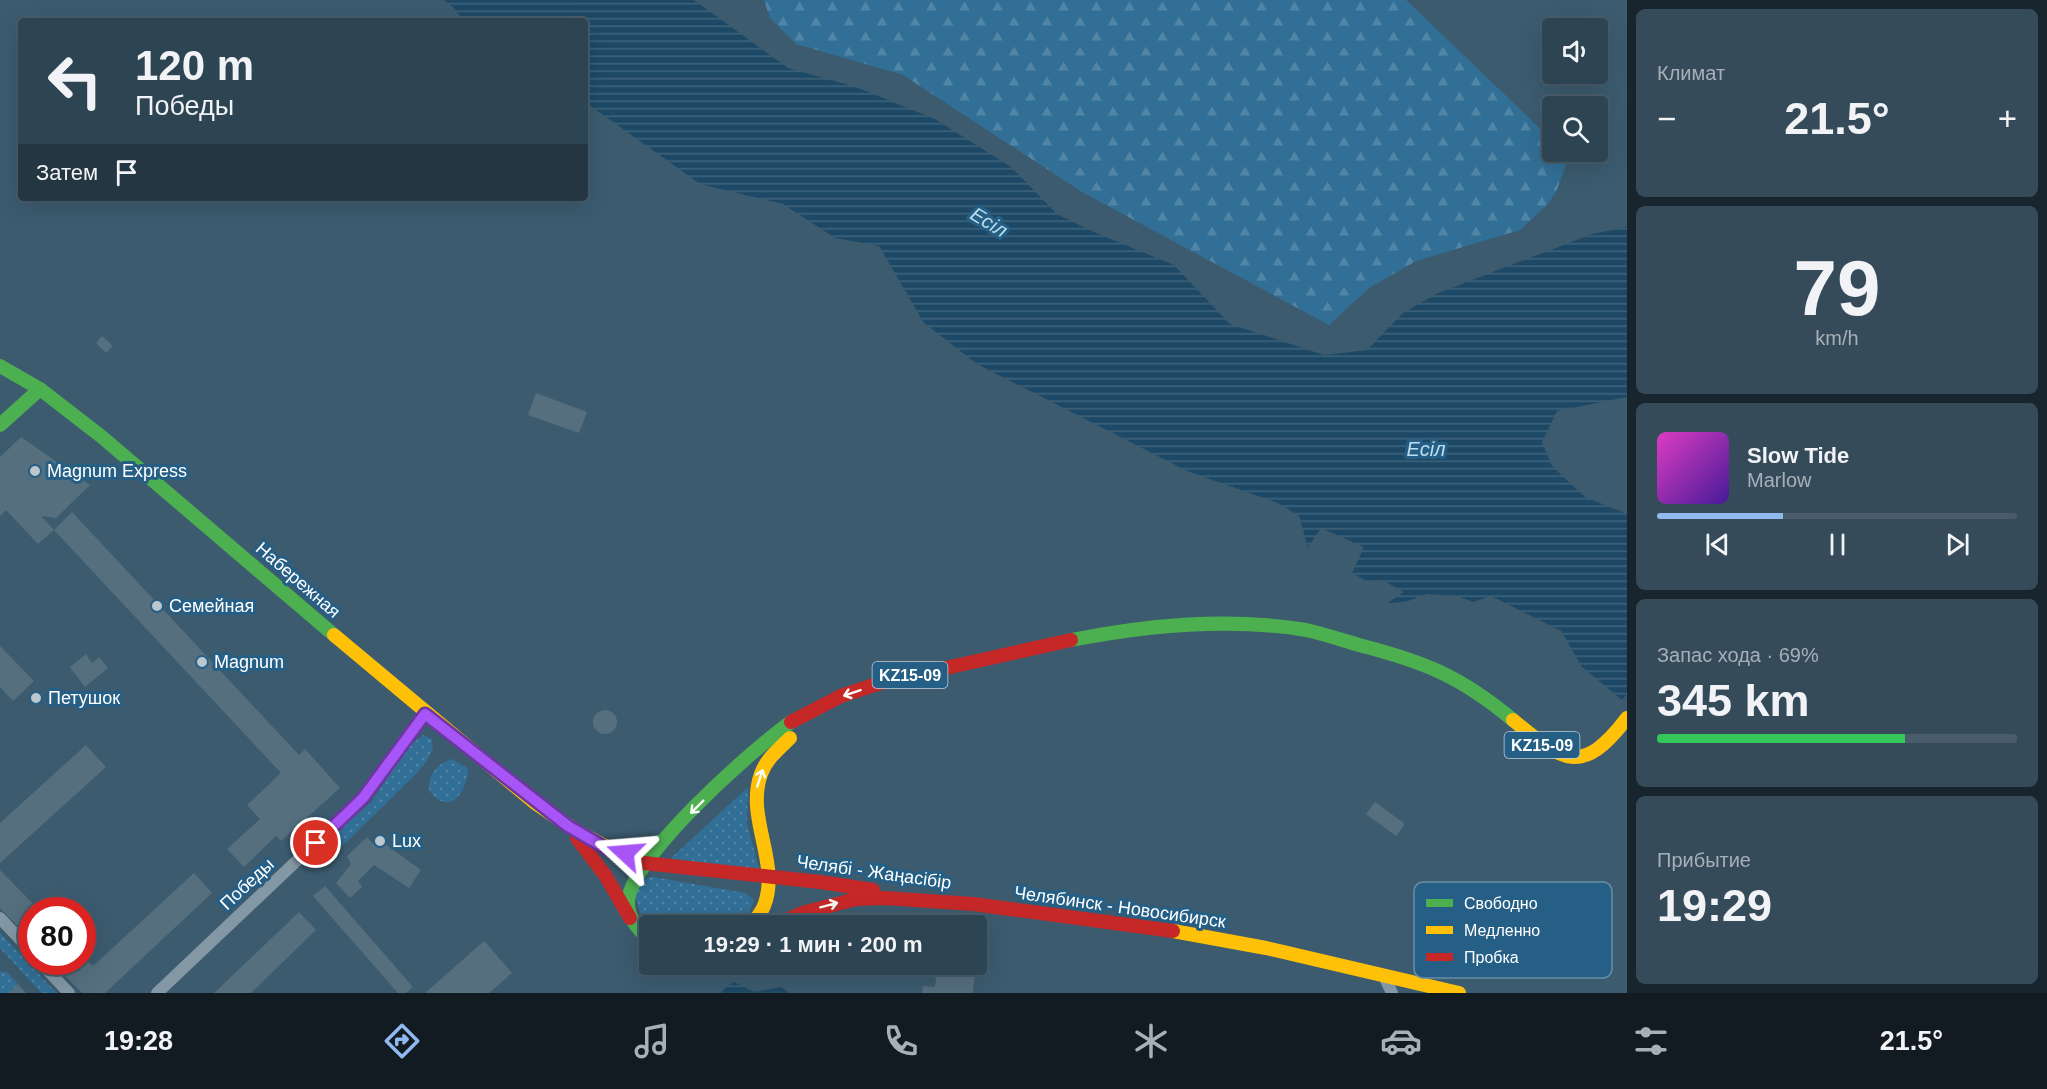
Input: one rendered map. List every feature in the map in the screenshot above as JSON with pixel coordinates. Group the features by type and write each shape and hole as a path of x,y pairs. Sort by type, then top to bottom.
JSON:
{"main road":[{"name":"Набережная","path":"0,366 40,389 102,437 425,714 568,826 609,850 644,863"},
{"path":"0,425 40,389"},
{"name":"KZ15-09","path":"631,920 627,908 628,894 644,863 740,765 778,731 804,713 848,693 922,672 1126,630 1185,624 1239,624 1304,630 1416,661 1468,686 1542,744 1561,755 1579,757 1595,754 1605,746 1627,718"},
{"name":"KZ15-09","path":"769,877 756,810 758,782 765,766 774,754 791,736 803,728 839,711 893,693 1080,644 1155,631 1239,624"},
{"name":"Набережная","path":"568,826 605,875 631,920"},
{"path":"609,850 625,853 643,851 674,830"},
{"path":"644,863 769,877 767,898 758,915"},
{"path":"725,872 743,878 754,887 760,901 756,915"},
{"name":"Челябі - Жаңасібір","path":"769,877 973,904"},
{"name":"Челябинск - Новосибирск","path":"798,915 856,899 884,898 973,904 1200,935 1459,993"},
{"path":"631,920 639,931"}],"street":[{"name":"Победы","path":"157,993 363,798 425,714"},
{"path":"0,918 18,937"},
{"path":"52,975 69,993"},
{"path":"1384,976 1392,993"}],"green space":[{"path":"764,0 1406,0 1542,130 1542,162 1567,162 1557,190 1547,205 1520,230 1416,261 1369,288 1329,325 1082,192 903,75 796,44 770,18"},
{"path":"423,735 432,739 433,748 427,761 330,858 327,849 329,840 372,801 408,747"},
{"path":"452,759 468,768 466,779 458,797 448,802 441,801 429,791 430,780 437,767"},
{"path":"748,787 747,823 760,873 666,863"},
{"path":"653,877 745,893 754,900 749,915 641,915 634,893 646,878"},
{"path":"0,933 18,952 18,968 0,948"},
{"path":"0,972 7,972 18,984 9,993 0,993"},
{"path":"25,975 40,975 57,993 41,993"}],"water":[{"name":"Есіл","path":"444,0 694,0 788,68 856,87 935,119 1011,167 1057,214 1174,265 1230,324 1324,355 1367,350 1403,313 1438,293 1592,234 1627,227 1627,397 1557,411 1542,442 1552,466 1585,497 1627,514 1627,694 1622,700 1582,667 1561,631 1491,596 1473,602 1457,596 1427,594 1408,601 1386,604 1404,592 1382,580 1368,582 1352,573 1364,547 1321,528 1308,548 1299,516 1278,503 1187,471 977,364 924,323 879,246 835,238 783,204 700,184 588,104 588,18 462,18"},
{"path":"734,982 754,992 781,987 789,993 721,993"}],"building":[{"path":"102,336 113,346 106,353 96,343"},
{"path":"536,393 587,412 579,433 528,415"},
{"name":"Magnum Express","path":"21,437 90,485 56,518 41,516 54,530 38,544 6,510 0,516 0,457"},
{"path":"72,512 299,755 305,749 340,788 281,841 276,836 244,867 227,849 260,819 247,805 281,773 54,530"},
{"name":"Петушок","path":"0,646 34,681 13,701 0,687"},
{"path":"86,654 92,663 99,657 108,668 85,687 70,667"},
{"path":"605,710 613,714 617,722 613,730 605,734 597,730 593,722 597,714"},
{"path":"86,745 106,767 0,863 0,823"},
{"path":"1375,802 1405,824 1396,836 1366,814"},
{"path":"367,837 373,844 385,844 421,870 409,888 374,865 358,881 362,887 350,898 336,883 351,864 347,856"},
{"path":"0,870 26,897 18,897 18,927 0,908"},
{"path":"194,873 212,893 105,993 82,993 65,975 96,975 96,963"},
{"path":"325,886 413,987 406,993 398,993 313,896"},
{"path":"299,912 316,930 251,993 214,993"},
{"path":"484,941 512,973 489,993 425,993"},
{"path":"937,975 975,975 973,993 922,993 923,986 935,987"},
{"path":"18,984 26,993 9,993"}],"traffic: fast":[{"path":"0,366 40,389 102,437 334,635"},
{"path":"0,425 40,389"},
{"path":"1071,640 1129,630 1188,624 1247,624 1306,630 1403,658 1441,672 1476,692 1513,720"},
{"path":"639,929 632,919 628,903 633,884 648,860 670,833 723,779 791,722"},
{"path":"609,850 635,851 659,842"}],"traffic: slow":[{"path":"334,635 535,803 578,832 624,856"},
{"path":"1513,720 1546,746 1572,757 1584,756 1597,749 1627,718"},
{"path":"759,915 768,890 768,873 759,824 757,791 766,764 790,738"},
{"path":"1173,931 1266,948 1459,993"}],"traffic: jam":[{"path":"791,722 841,696 883,682 1071,640"},
{"path":"577,838 605,875 630,918"},
{"path":"644,863 873,890"},
{"path":"798,915 856,899 884,898 973,904 1173,931"}],"place":[{"name":"Magnum Express","path":"35,471"},
{"name":"Семейная","path":"157,606"},
{"name":"Magnum","path":"202,662"},
{"name":"Петушок","path":"36,698"},
{"name":"Lux","path":"380,841"}],"route":[{"path":"316,843 375,784 425,714 568,826 609,850 625,853"}]}
